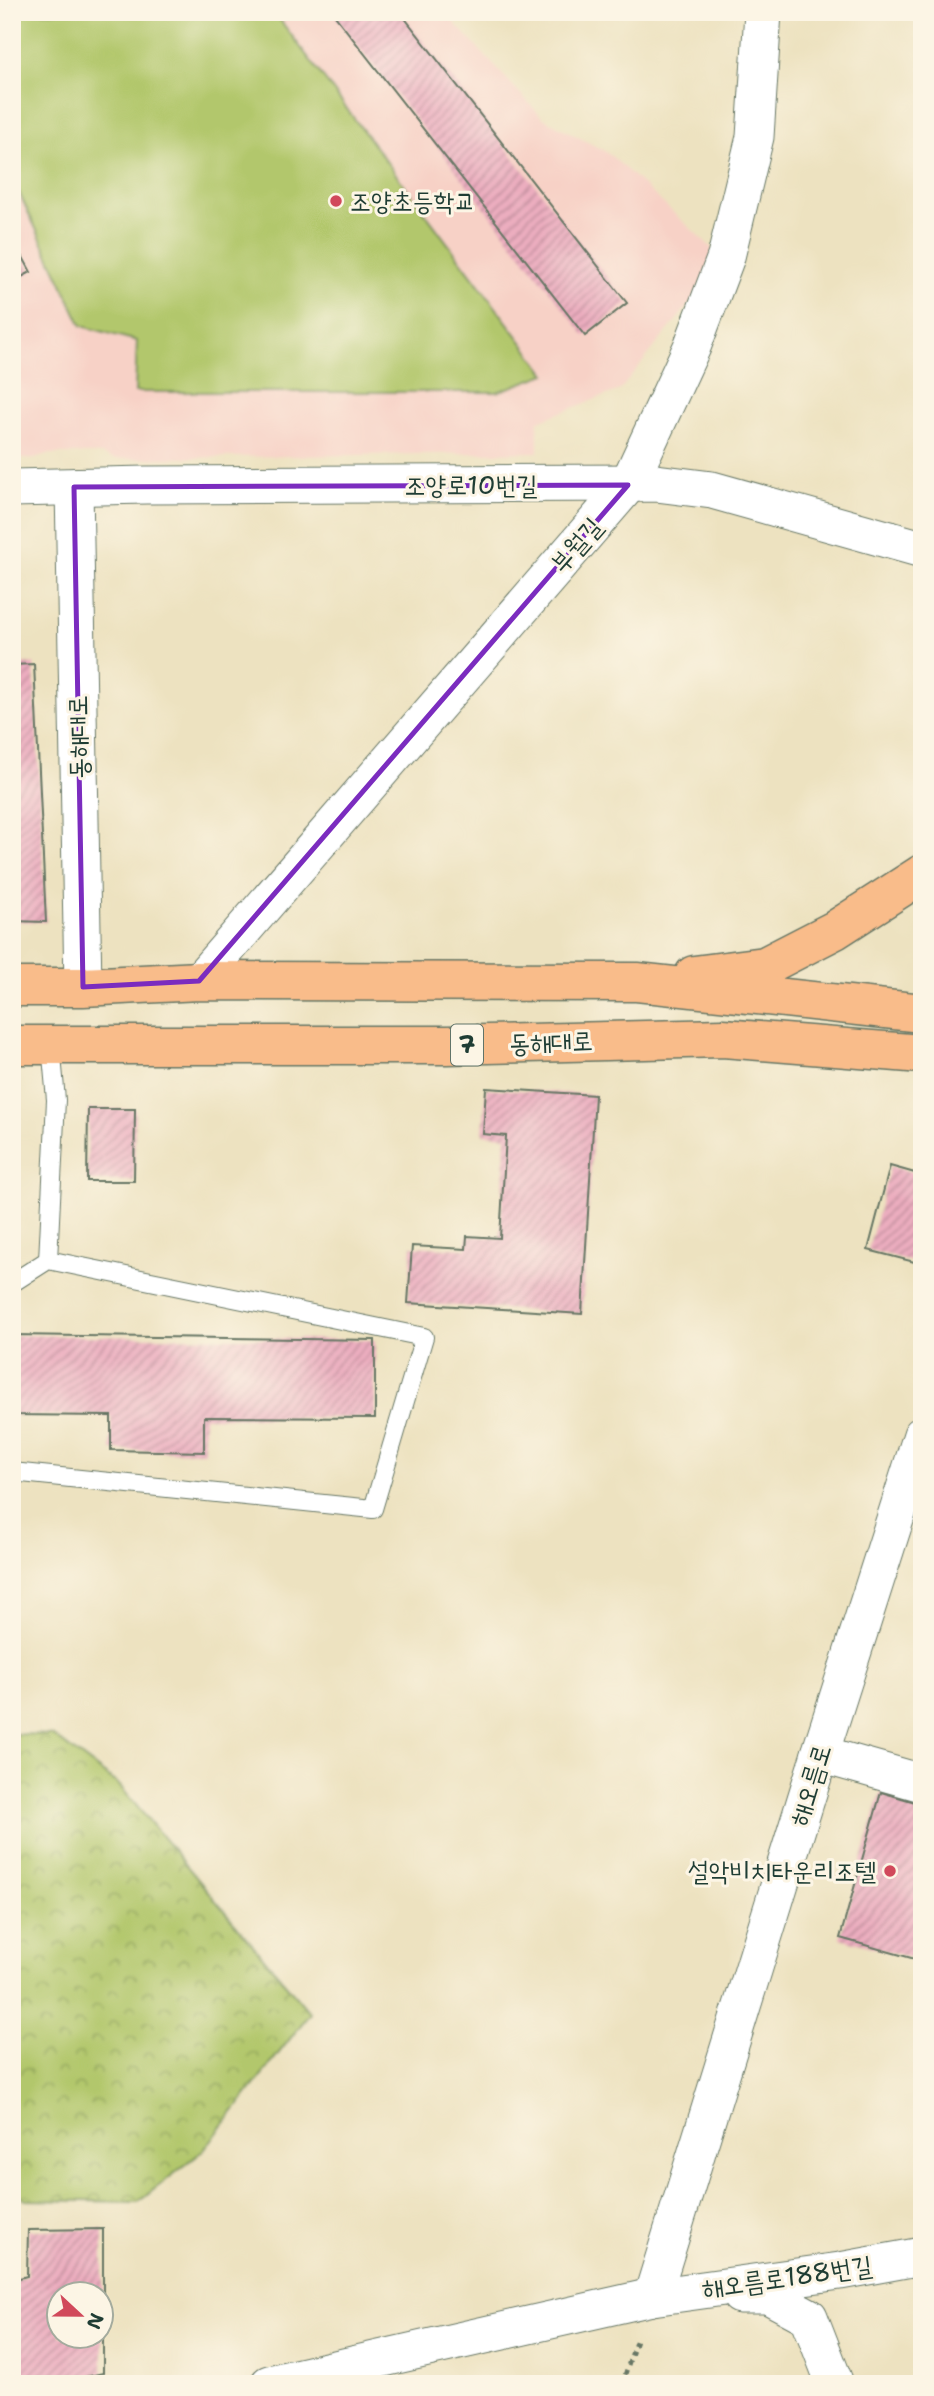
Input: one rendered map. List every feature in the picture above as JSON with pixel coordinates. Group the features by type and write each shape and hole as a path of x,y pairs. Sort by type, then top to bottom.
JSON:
{"main road":[{"path":"637,982 765,966 835,930 922,874"},
{"path":"12,987 82,987 198,981 637,982 922,1013"},
{"name":"동해대로","path":"12,1045 447,1045 723,1038 922,1054"},
{"path":"842,1047 922,1074"}],"street":[{"name":"부월길","path":"198,981 628,485 692,347 726,257 755,137 763,12"},
{"name":"조양로10번길","path":"12,488 146,485 656,484 712,490 922,549"},
{"name":"동해대로","path":"74,487 82,987"},
{"name":"해오름로","path":"652,2297 922,1435"},
{"path":"820,1754 922,1783"},
{"name":"해오름로188번길","path":"652,2297 840,2271 922,2256"},
{"path":"269,2384 652,2297 768,2295 809,2317 835,2384"}],"lane":[{"path":"48,1260 56,1100 51,1045"},
{"path":"12,1283 48,1260 424,1337 373,1509 12,1472"}],"highlighted area":[{"path":"628,485 199,981 83,987 74,487"}],"shaded area":[{"name":"조양초등학교","path":"12,12 444,12 543,118 608,153 712,248 708,281 620,390 538,421 538,452 114,459 101,454 47,454 35,459 12,459"}],"green space":[{"path":"12,12 274,12 546,374 497,392 135,392 137,341 82,326 12,178"},
{"path":"12,1734 52,1735 119,1785 310,2013 203,2151 138,2202 26,2200 12,2191"}],"building":[{"path":"332,12 400,12 627,303 585,336"},
{"path":"12,237 31,272 12,282"},
{"path":"34,664 46,922 12,921 12,665"},
{"path":"486,1088 595,1095 582,1314 408,1303 412,1246 466,1249 467,1236 500,1238 506,1136 483,1134"},
{"path":"88,1109 135,1109 134,1181 87,1181"},
{"path":"890,1166 922,1175 922,1264 868,1250"},
{"path":"12,1335 375,1340 375,1418 204,1417 204,1452 111,1450 111,1416 12,1415"},
{"name":"설악비치타운리조텔","path":"881,1792 922,1804 922,1961 840,1938"},
{"path":"103,2229 103,2280 46,2280 46,2350 103,2350 103,2373 55,2384 12,2384 12,2280 27,2276 28,2230"}],"place":[{"name":"조양초등학교","path":"336,201"},
{"name":"설악비치타운리조텔","path":"890,1871"}]}
